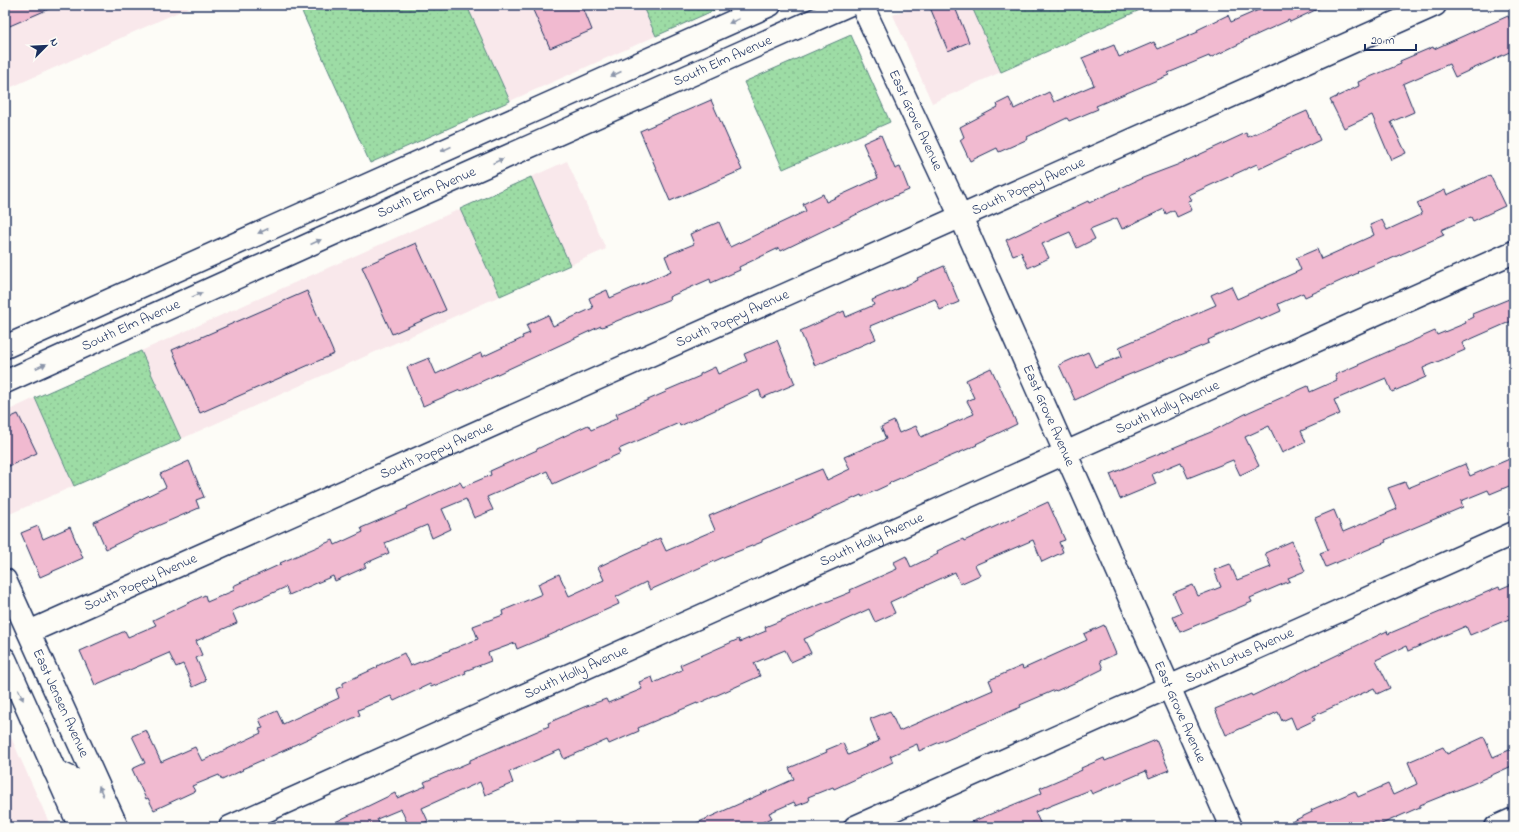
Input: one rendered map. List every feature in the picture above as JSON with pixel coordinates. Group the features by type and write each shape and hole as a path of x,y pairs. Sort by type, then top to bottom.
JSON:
{"street":[{"path":"5,347 770,5"},
{"name":"South Elm Avenue","path":"5,382 317,241 848,5"},
{"name":"East Grove Avenue","path":"862,5 961,218 1232,827"},
{"name":"South Poppy Avenue","path":"29,632 961,218 1435,5"},
{"name":"South Holly Avenue","path":"230,827 1514,252"},
{"name":"South Lotus Avenue","path":"855,827 1514,533"},
{"name":"East Jensen Avenue","path":"5,580 117,827"},
{"path":"5,659 80,827"},
{"path":"54,770 75,780 85,791 102,827"},
{"path":"1496,827 1514,819"}],"shaded area":[{"path":"5,5 194,5 5,90"},
{"path":"642,5 656,36 510,101 467,6"},
{"path":"917,5 971,5 1001,72 932,103 893,15"},
{"path":"567,161 606,249 570,265 531,177"},
{"path":"460,209 500,296 181,439 141,351"},
{"path":"35,398 74,486 5,516 5,412"},
{"path":"5,724 39,800 51,827 5,827"}],"green space":[{"path":"299,5 468,5 467,6 510,101 370,163"},
{"path":"642,5 726,5 656,36"},
{"path":"971,5 1151,5 1001,72"},
{"path":"851,35 890,122 783,169 744,82"},
{"path":"531,177 570,265 500,296 460,209"},
{"path":"141,351 181,439 74,486 35,398"}],"building":[{"path":"5,5 58,5 5,28"},
{"path":"540,5 582,5 592,30 550,48 532,8"},
{"path":"929,5 954,5 969,42 948,51"},
{"path":"1270,5 1326,5 1290,22 1289,20 1210,58 1209,56 1168,73 1169,75 1096,106 1098,109 1069,121 1067,118 1027,137 1028,139 999,152 997,148 970,161 960,140 964,137 960,127 998,107 997,104 1009,98 1014,109 1049,92 1054,102 1094,85 1082,58 1114,45 1119,57 1154,42 1158,49 1198,32 1197,30 1228,15 1231,22"},
{"path":"1508,16 1510,20 1514,18 1514,50 1455,77 1449,64 1403,84 1414,112 1391,122 1406,153 1391,160 1372,115 1344,128 1330,100 1359,86 1358,82 1401,64 1400,61 1433,47 1434,49"},
{"path":"711,100 742,170 670,201 640,131"},
{"path":"1307,111 1320,140 1259,169 1257,164 1189,195 1192,200 1188,201 1192,210 1177,217 1174,210 1166,214 1164,209 1122,229 1117,218 1090,229 1095,239 1077,248 1070,232 1042,244 1049,258 1028,268 1021,252 1013,255 1006,240 1088,201 1089,203 1246,133 1248,137"},
{"path":"881,135 895,169 900,167 909,190 878,203 781,251 779,248 739,267 740,270 711,283 710,279 669,297 670,299 602,327 601,326 461,391 460,390 423,406 407,367 429,358 436,374 481,353 482,357 523,338 522,336 530,333 526,325 548,315 553,326 593,308 589,298 607,290 610,298 671,271 665,256 694,244 690,234 719,222 730,247 806,211 803,204 823,194 826,202 878,178 863,143"},
{"path":"1490,175 1505,206 1473,221 1471,217 1441,230 1444,235 1386,261 1385,260 1357,272 1358,273 1305,297 1303,293 1278,304 1281,311 1261,320 1259,317 1208,340 1209,343 1104,385 1075,400 1059,365 1088,352 1095,367 1122,356 1119,347 1216,305 1211,295 1231,286 1237,299 1301,270 1296,258 1317,249 1321,259 1374,235 1370,225 1382,220 1387,230 1422,214 1417,203 1445,190 1447,195"},
{"path":"416,243 446,310 392,334 362,267"},
{"path":"944,266 959,302 940,310 935,299 870,326 876,339 815,366 800,331 844,311 846,317 874,305 872,300 918,280 917,278"},
{"path":"307,291 334,354 200,413 172,350"},
{"path":"1514,297 1514,320 1462,343 1465,350 1423,368 1426,377 1392,392 1386,378 1334,400 1340,414 1301,431 1306,442 1282,453 1269,426 1245,437 1259,466 1240,475 1233,460 1188,478 1181,462 1152,474 1156,484 1120,499 1110,474 1211,432 1249,412 1308,386 1310,392 1337,380 1335,375 1435,331 1437,335 1466,323 1465,321 1473,317 1472,314"},
{"path":"777,340 795,384 762,398 759,390 680,426 679,423 619,449 621,453 553,484 547,471 487,497 493,510 474,518 466,499 442,509 451,529 432,538 427,525 385,543 389,553 364,564 366,567 335,581 333,576 289,595 286,587 232,611 237,623 196,641 202,655 196,658 206,681 193,687 183,664 176,667 169,653 95,685 80,651 125,631 128,637 156,625 153,620 205,595 207,602 235,590 233,586 281,564 280,563 333,540 335,545 363,532 361,528 408,508 407,507 460,482 463,487 491,475 490,471 588,425 591,430 618,418 616,414 700,376 700,374 715,367 718,374 747,361 744,354"},
{"path":"991,368 1017,424 976,444 977,445 889,483 890,484 862,497 861,495 762,540 762,542 726,556 650,590 646,582 616,597 619,604 517,649 515,643 488,653 491,661 465,671 466,673 431,687 430,684 394,701 391,696 358,710 360,715 242,769 243,770 222,780 219,775 192,786 195,791 154,810 148,798 146,799 132,769 145,763 132,736 146,730 161,762 195,747 202,761 261,733 259,729 263,728 259,719 277,711 283,724 339,698 336,689 343,686 343,683 404,653 410,666 478,639 473,626 503,615 502,611 542,594 538,584 559,574 569,596 604,580 598,567 660,538 666,551 715,530 709,516 822,469 827,480 850,469 844,457 886,439 881,427 894,421 899,433 916,426 921,437 974,414 967,401 974,398 966,380"},
{"path":"18,414 37,453 5,468 5,420"},
{"path":"1514,457 1514,484 1490,494 1488,490 1461,501 1463,507 1326,567 1320,553 1328,550 1315,518 1334,510 1343,532 1397,509 1388,488 1405,482 1408,488 1465,464 1470,476"},
{"path":"189,461 204,497 196,500 199,508 141,532 106,549 94,522 166,487 160,474"},
{"path":"1048,502 1065,540 1059,542 1063,552 1042,562 1033,540 975,565 980,575 960,584 955,572 890,602 895,613 875,622 869,609 804,639 811,653 791,662 785,650 754,663 760,676 638,728 639,731 609,744 607,740 564,759 560,750 509,772 513,783 485,795 480,782 422,808 428,821 413,827 409,827 401,809 377,819 381,827 325,827 395,793 397,798 426,786 424,782 470,762 470,760 549,726 548,723 584,707 606,699 608,703 642,689 639,682 652,677 654,683 682,670 680,665 739,639 740,642 766,631 765,627 851,592 850,590 897,569 894,562 906,556 911,567 938,554 937,551 963,539 964,541"},
{"path":"38,526 43,539 70,527 83,558 40,577 21,533"},
{"path":"1292,541 1305,571 1288,578 1290,581 1250,598 1252,602 1180,632 1173,617 1182,613 1173,593 1193,585 1198,596 1221,587 1214,570 1230,564 1237,580 1271,567 1265,553"},
{"path":"1514,583 1514,617 1470,635 1466,626 1408,651 1406,646 1376,660 1390,688 1377,694 1374,688 1313,716 1315,720 1296,729 1291,717 1282,721 1278,712 1226,735 1215,709 1251,694 1252,696 1387,631 1388,634 1499,587 1500,589"},
{"path":"1104,625 1116,654 1100,661 1103,669 1081,680 1020,705 1021,707 919,751 917,744 890,756 893,762 834,789 833,787 808,797 809,801 796,806 794,802 769,813 772,818 752,827 688,827 794,779 789,768 827,752 826,750 843,743 848,755 879,741 870,719 890,711 899,731 993,690 989,680 1022,666 1023,669 1087,640 1084,634"},
{"path":"1484,737 1493,757 1514,748 1514,765 1420,805 1420,807 1375,827 1281,827 1312,812 1311,810 1355,791 1358,797 1388,784 1393,795 1417,784 1408,762 1443,747 1447,754"},
{"path":"1156,740 1169,770 1149,778 1146,771 1092,794 1090,790 1035,812 1042,827 959,827 1042,793 1040,788 1082,770 1081,768 1104,758 1105,761"}]}
